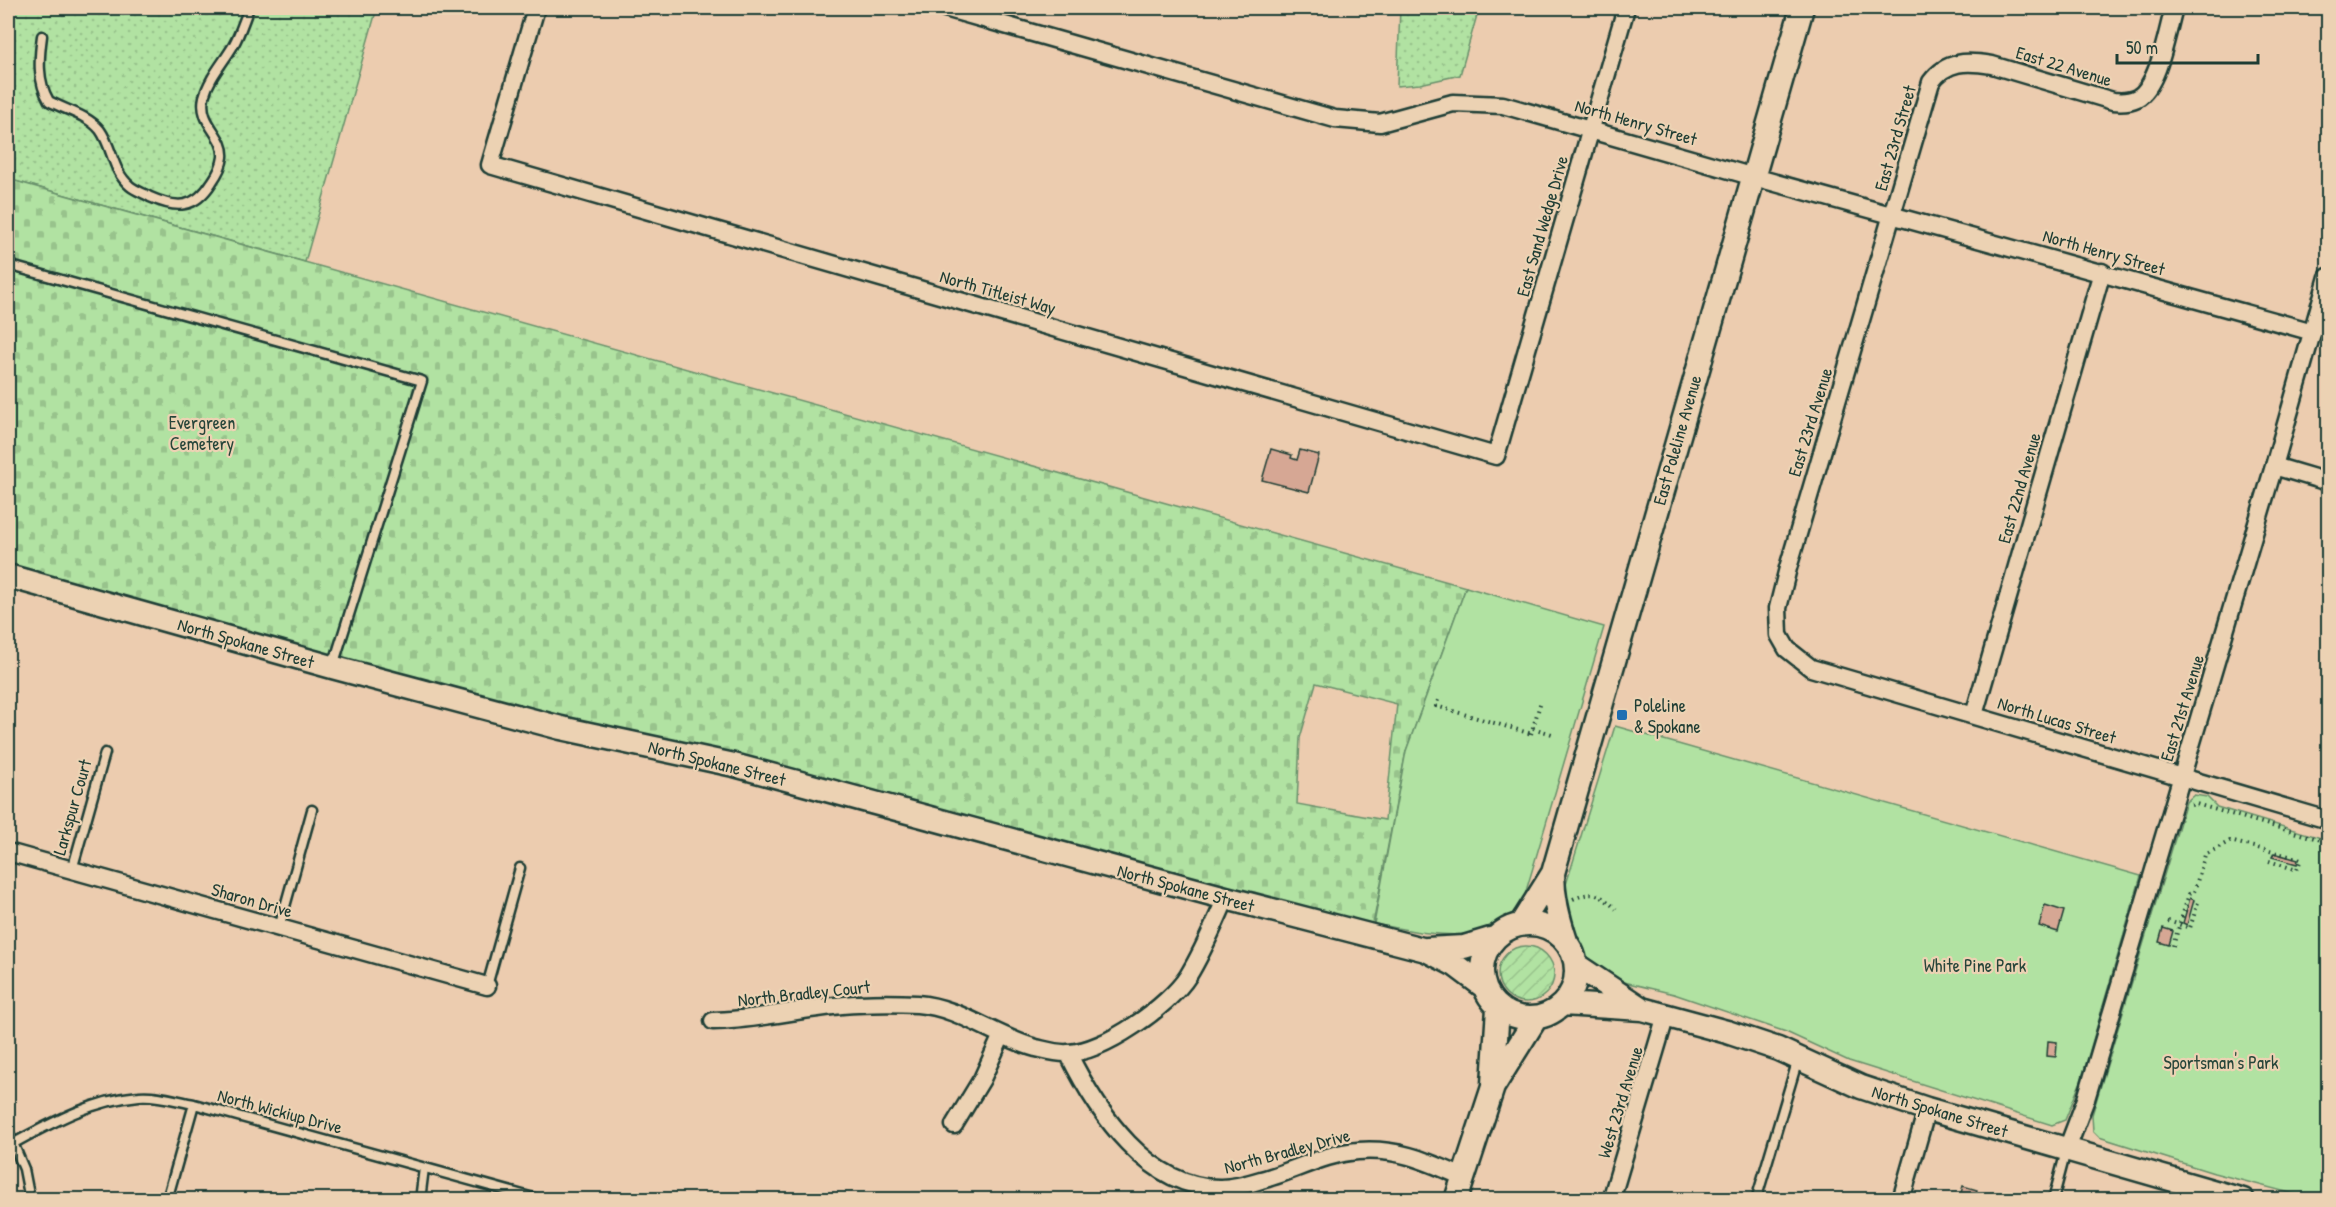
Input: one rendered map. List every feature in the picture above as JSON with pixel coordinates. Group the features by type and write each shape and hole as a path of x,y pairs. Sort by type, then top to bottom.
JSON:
{"main road":[{"name":"East Poleline Avenue","path":"1566,941 1553,896 1554,873 1802,8"},
{"name":"North Spokane Street","path":"8,576 332,667 561,728 734,765 1426,950 1455,965 1483,986"},
{"name":"East Poleline Avenue","path":"1521,924 1554,873"},
{"path":"1521,924 1538,924 1553,930 1566,941 1573,952 1576,965 1574,986 1563,1004 1550,1014 1536,1018 1516,1017 1498,1008 1489,998 1483,986 1481,973 1486,949 1494,938 1507,929 1521,924"},
{"name":"North Spokane Street","path":"1426,950 1464,947 1494,938"},
{"name":"North Spokane Street","path":"1576,965 1642,1009"},
{"name":"North Spokane Street","path":"1563,1004 1642,1009 1727,1032 1798,1058 1861,1087 1927,1109 2067,1149 2208,1195 2243,1200"},
{"path":"1493,1087 1498,1008"},
{"path":"1456,1200 1493,1087 1536,1018"}],"street":[{"name":"North Titleist Way","path":"536,8 490,165 1496,456"},
{"name":"North Henry Street","path":"945,8 1335,119 1380,123 1453,103 1503,105 2313,332"},
{"name":"East Sand Wedge Drive","path":"1496,456 1626,8"},
{"name":"East 22 Avenue","path":"1971,62 1992,65 2113,101 2126,102 2144,93 2150,85 2174,8"},
{"name":"East 23rd Street","path":"1893,215 1931,82 1937,73 1949,65 1971,62"},
{"name":"East 23rd Avenue","path":"1782,643 1777,626 1778,608 1788,568 1893,215"},
{"name":"East 22nd Avenue","path":"1974,715 2102,272"},
{"name":"East 21st Avenue","path":"2067,1149 2086,1099 2328,276"},
{"path":"2274,466 2328,482"},
{"name":"North Lucas Street","path":"1782,643 1802,663 1811,668 2328,820"},
{"name":"Sharon Drive","path":"8,852 487,986"},
{"path":"954,1125 982,1079 1002,1035 1035,1048 1068,1053 1094,1047 1144,1020 1187,978 1226,898"},
{"name":"North Bradley Court","path":"713,1021 767,1017 856,1004 918,1004 951,1011 1002,1035"},
{"name":"West 23rd Avenue","path":"1611,1200 1666,1015"},
{"name":"North Bradley Drive","path":"1068,1053 1079,1077 1139,1156 1158,1170 1183,1182 1196,1186 1232,1187 1264,1180 1356,1151 1380,1151 1412,1156 1463,1177"},
{"path":"1901,1200 1927,1109"}],"lane":[{"path":"42,36 39,68 41,85 49,101 90,121 98,129 104,137 114,166 132,188 175,206 187,204 203,195 217,174 221,163 222,147 206,119 203,102 207,87 235,43 249,8"},
{"path":"8,266 422,381 332,667"},
{"name":"Larkspur Court","path":"72,870 105,753"},
{"path":"279,928 312,810"},
{"path":"487,986 520,867"},
{"path":"1756,1200 1798,1058"},
{"name":"North Wickiup Drive","path":"14,1143 65,1116 93,1106 141,1095 194,1104 541,1200"},
{"path":"167,1200 194,1104"},
{"path":"8,1131 24,1169 30,1200"},
{"path":"2053,1200 2067,1149"},
{"path":"420,1200 424,1167"}],"path":[{"path":"1438,700 1436,706 1531,735 1541,701"},
{"path":"1533,728 1552,734"},
{"path":"2174,801 2188,805 2196,804 2328,842"},
{"path":"2173,946 2189,894 2194,892 2205,855 2230,841 2301,859 2297,870 2269,861"},
{"path":"1567,901 1587,893 1595,894 1604,898 1616,909"},
{"path":"2168,921 2190,928 2193,912 2199,899"}],"green space":[{"path":"8,8 377,8 305,262 8,179"},
{"path":"1400,8 1479,8 1460,75 1420,84 1397,86"},
{"name":"Evergreen Cemetery","path":"8,179 1466,587 1406,751 1371,935 8,576","holes":["1316,683 1397,704 1385,820 1297,804 1300,738"]},
{"path":"1466,587 1604,627 1524,898 1510,915 1494,926 1476,933 1435,934 1374,924 1406,751"},
{"name":"White Pine Park","path":"1615,726 2141,876 2081,1081 2065,1120 2052,1125 1849,1061 1786,1032 1674,994 1624,982 1599,972 1581,956 1574,944 1564,891"},
{"name":"Sportsman's Park","path":"2194,795 2207,797 2217,807 2328,840 2328,1199 2313,1199 2214,1173 2099,1137 2093,1131 2092,1115 2186,802"},
{"path":"1526,946 1537,948 1546,954 1552,963 1554,974 1552,985 1546,994 1537,1000 1526,1002 1515,1000 1506,994 1500,985 1498,974 1500,963 1506,954 1515,948"}],"building":[{"path":"1271,449 1292,455 1291,458 1297,460 1300,450 1319,455 1309,492 1262,480"},
{"path":"2274,853 2298,860 2297,864 2272,857"},
{"path":"2190,898 2194,900 2187,925 2183,923"},
{"path":"2045,905 2064,911 2058,932 2039,926"},
{"path":"2163,928 2173,931 2169,945 2159,942"},
{"path":"2048,1041 2057,1042 2056,1057 2047,1056"},
{"path":"1963,1186 1977,1190 1974,1200 1959,1200"}],"place":[{"name":"Poleline & Spokane","path":"1622,715"}]}
